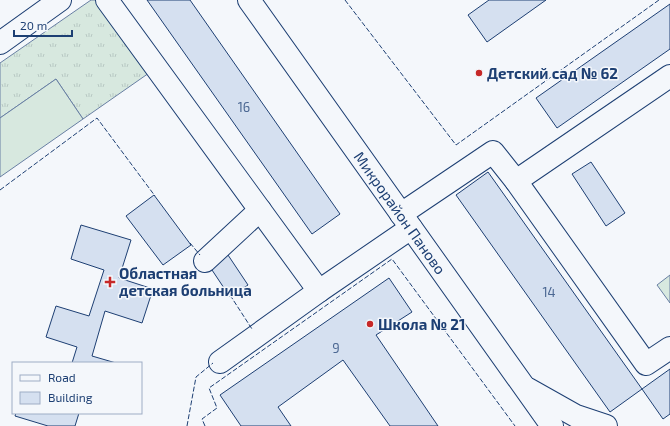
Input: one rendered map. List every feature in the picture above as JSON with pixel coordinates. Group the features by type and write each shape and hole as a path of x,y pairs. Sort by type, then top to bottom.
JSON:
{"street":[{"path":"0,43 60,0"},
{"path":"107,0 319,291"},
{"name":"Микрорайон Паново","path":"249,0 552,426"},
{"path":"516,181 670,76"},
{"path":"220,362 319,291 493,152 516,181 646,364 670,348"},
{"path":"205,260 260,210"},
{"path":"522,385 576,416 606,426"}],"green space":[{"path":"91,0 99,0 149,73 83,119 56,79 0,118 0,63"},
{"path":"56,79 83,119 0,177 0,118"},
{"path":"670,275 670,303 657,285"}],"building":[{"path":"147,0 190,0 340,214 312,234"},
{"path":"489,0 546,0 487,42 468,15"},
{"path":"670,4 670,49 557,128 536,98"},
{"path":"591,162 625,213 606,226 572,174"},
{"path":"488,172 642,389 610,412 456,195"},
{"path":"154,195 191,245 163,265 126,216"},
{"path":"81,225 131,240 119,278 153,289 142,323 105,311 92,356 113,362 72,362 77,347 46,337 56,306 89,316 104,270 71,259"},
{"path":"228,255 248,285 230,297 210,267"},
{"path":"389,278 412,312 376,335 438,426 390,426 343,360 278,407 291,426 241,426 220,395"},
{"path":"670,369 670,414 663,419 642,389"},
{"path":"16,414 79,414 75,426 48,426 15,416"}],"fence":[{"path":"345,0 456,145 659,0"},
{"path":"0,190 97,118 155,196"},
{"path":"190,243 200,255"},
{"path":"205,426 202,419 217,408 209,388 392,259 515,426"},
{"path":"230,295 252,329"},
{"path":"187,426 196,377 213,363"}],"place":[{"name":"Детский сад № 62","path":"479,73"},
{"name":"Областная детская больница","path":"110,282"},
{"name":"Школа № 21","path":"370,324"}]}
